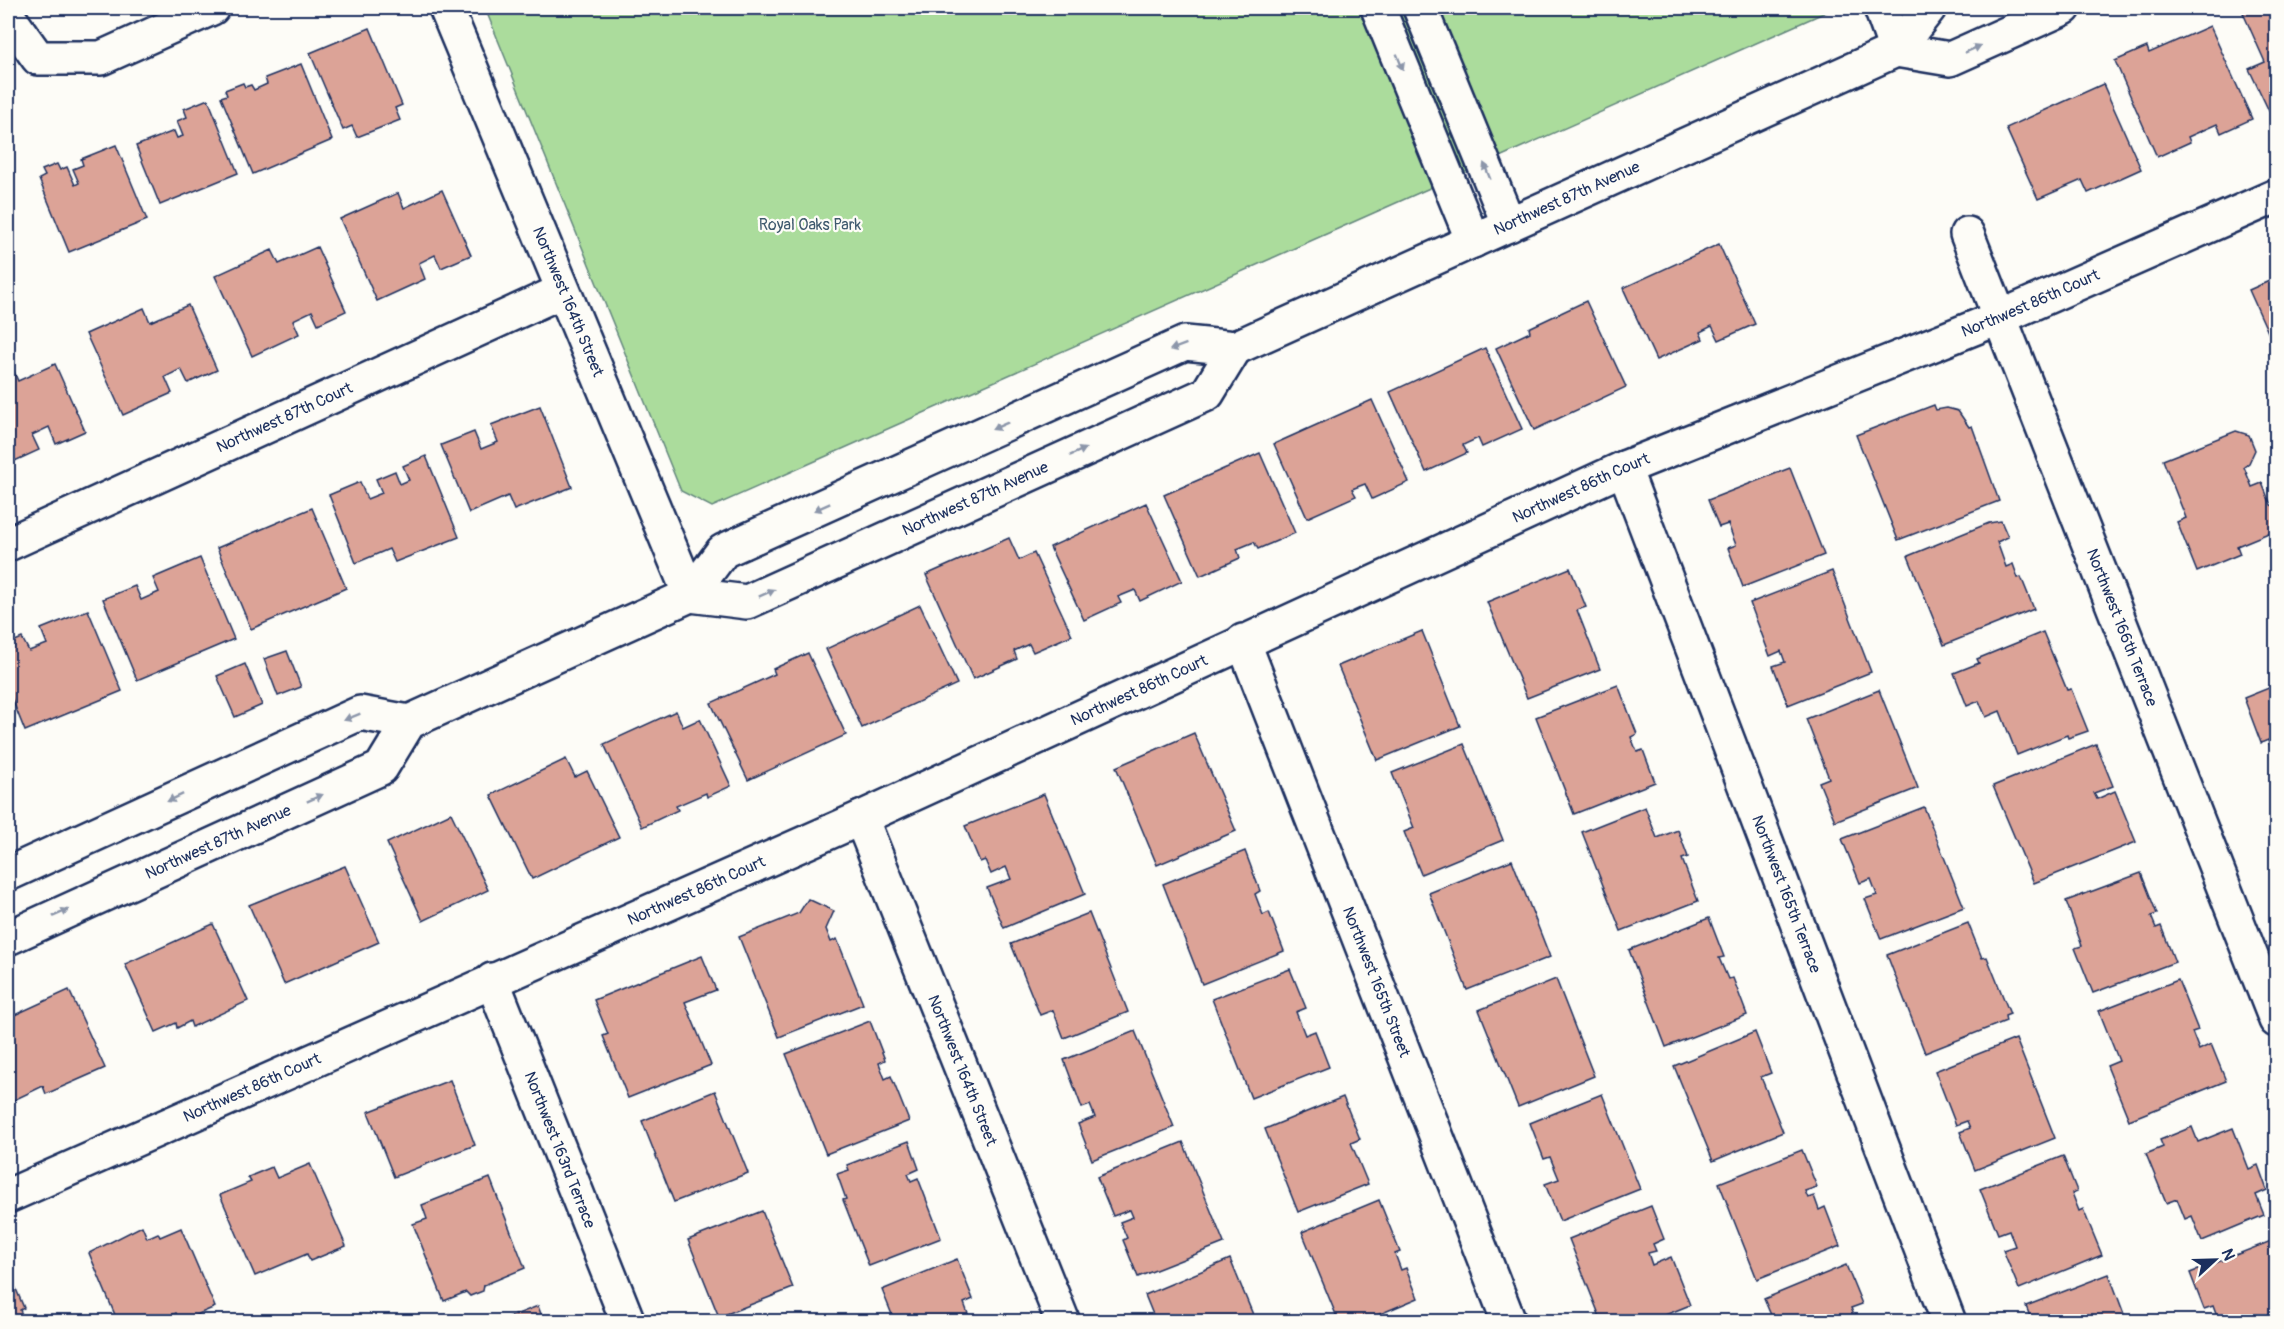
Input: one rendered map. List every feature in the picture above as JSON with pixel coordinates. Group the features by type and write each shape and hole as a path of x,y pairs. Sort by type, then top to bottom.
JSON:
{"street":[{"path":"8,16 38,58 101,58 212,8"},
{"name":"Northwest 164th Street","path":"446,8 690,595"},
{"path":"1378,8 1473,241"},
{"path":"1420,8 1509,225"},
{"path":"1881,8 1896,50 1950,59 2064,8"},
{"name":"Northwest 87th Avenue","path":"8,938 381,768 409,722 690,595 723,551 1185,343 1236,348 1896,50 1929,8"},
{"path":"1419,109 1456,94"},
{"name":"Northwest 86th Court","path":"8,1196 861,818 1624,468 2001,317 2277,196"},
{"name":"Northwest 166th Terrace","path":"1967,234 2277,1020"},
{"name":"Northwest 87th Court","path":"8,544 562,291"},
{"name":"Northwest 87th Avenue","path":"690,595 747,602 843,559 1207,394 1236,348"},
{"name":"Northwest 165th Terrace","path":"1624,468 1949,1322"},
{"name":"Northwest 165th Street","path":"1243,641 1509,1322"},
{"path":"8,874 360,713 409,722"},
{"name":"Northwest 164th Street","path":"861,818 1063,1322"},
{"name":"Northwest 163rd Terrace","path":"492,980 628,1322"}],"green space":[{"name":"Royal Oaks Park","path":"485,8 1835,8 712,507 681,491"}],"building":[{"path":"2255,8 2276,8 2276,108 2269,111 2249,69 2265,62 2243,13"},
{"path":"2210,26 2252,119 2221,133 2217,124 2188,137 2190,142 2157,157 2115,61 2147,47 2149,53"},
{"path":"370,28 402,105 395,108 400,120 357,137 352,126 343,130 310,53"},
{"path":"301,64 332,140 253,174 221,97 227,95 225,90 243,83 245,87 251,85 254,90 267,84 265,78"},
{"path":"2103,84 2141,169 2088,193 2082,180 2038,199 2006,128"},
{"path":"208,99 238,173 160,205 136,146 174,131 177,138 183,136 177,121 187,117 184,109"},
{"path":"116,145 147,220 69,252 39,179 45,176 42,170 57,164 60,170 67,167 75,185 79,183 73,169 83,165 81,159"},
{"path":"442,190 471,255 441,268 435,255 419,263 425,279 377,301 340,219 398,193 404,208"},
{"path":"1719,244 1755,324 1719,340 1712,326 1700,332 1703,339 1656,360 1623,288"},
{"path":"317,247 346,311 318,324 312,311 293,320 299,334 252,356 215,276 272,250 279,264"},
{"path":"2276,278 2276,350 2249,290"},
{"path":"1586,301 1626,387 1534,430 1496,348 1530,332 1529,328"},
{"path":"188,305 217,370 188,383 181,369 165,377 172,393 123,415 86,334 144,308 150,322"},
{"path":"1485,348 1522,429 1482,447 1478,438 1463,445 1467,453 1426,472 1390,392"},
{"path":"55,364 85,431 56,444 49,427 32,435 39,450 8,464 8,369 12,367 18,381"},
{"path":"1372,400 1409,482 1372,499 1365,484 1352,489 1356,496 1307,518 1274,444"},
{"path":"1934,405 1936,410 1947,408 1958,411 1969,427 1972,426 1999,501 1898,540 1856,435"},
{"path":"540,406 572,487 514,510 508,496 469,513 441,445 474,432 481,449 498,442 491,425"},
{"path":"2236,431 2249,435 2255,450 2249,463 2244,467 2252,487 2262,483 2271,505 2276,507 2276,530 2237,546 2240,554 2197,572 2177,522 2186,518 2163,460"},
{"path":"1260,453 1295,533 1258,549 1254,542 1237,549 1240,558 1200,576 1164,495"},
{"path":"426,456 459,537 395,562 389,549 356,563 329,495 360,482 367,499 382,493 376,479 395,471 400,484 409,480 403,466"},
{"path":"1790,468 1824,555 1743,587 1728,548 1736,545 1728,524 1719,527 1708,500"},
{"path":"1146,503 1182,581 1140,601 1135,590 1118,597 1121,603 1084,620 1050,547"},
{"path":"312,508 346,588 251,629 217,548"},
{"path":"2001,521 2008,537 1997,542 2006,567 2013,564 2034,609 1944,645 1908,556 1989,523"},
{"path":"1009,538 1019,560 1034,553 1072,635 1033,652 1029,644 1014,651 1017,659 973,679 926,575"},
{"path":"200,558 234,639 137,680 103,599 135,586 141,600 159,592 153,578"},
{"path":"1570,568 1586,607 1577,610 1600,669 1527,698 1487,602"},
{"path":"1832,571 1871,672 1788,705 1773,666 1785,662 1781,651 1770,656 1750,603"},
{"path":"920,605 957,684 862,728 826,649"},
{"path":"88,610 122,691 25,731 8,689 8,644 22,638 29,651 47,644 41,629"},
{"path":"1422,631 1460,726 1377,760 1338,666"},
{"path":"2043,632 2067,690 2071,689 2088,731 2068,738 2067,735 2017,755 2000,711 1986,717 1979,701 1967,706 1954,673 1979,663 1977,659"},
{"path":"287,651 301,687 278,696 264,659"},
{"path":"808,653 846,735 748,780 711,703 775,674 773,669"},
{"path":"245,664 262,705 235,717 217,676"},
{"path":"1618,685 1637,734 1631,737 1637,752 1643,750 1655,782 1574,814 1536,717"},
{"path":"2276,685 2276,763 2268,740 2261,743 2244,698"},
{"path":"1879,690 1918,788 1835,821 1819,782 1829,778 1806,719"},
{"path":"676,711 683,727 700,719 731,786 707,797 706,793 676,806 678,810 642,827 604,744"},
{"path":"1194,733 1236,831 1157,865 1116,767"},
{"path":"1464,744 1503,840 1421,874 1404,832 1414,828 1392,773"},
{"path":"2096,744 2113,786 2094,793 2097,799 2115,791 2136,842 2034,883 1993,786"},
{"path":"566,759 575,777 587,771 619,837 532,879 491,795"},
{"path":"1044,794 1085,894 1004,928 987,888 1011,879 1006,867 991,874 985,860 980,862 965,826"},
{"path":"1645,807 1657,838 1678,830 1688,857 1682,859 1698,901 1621,931 1582,832"},
{"path":"1924,807 1964,907 1881,939 1865,899 1877,895 1871,879 1860,883 1842,839"},
{"path":"451,813 488,890 423,921 387,843"},
{"path":"1245,851 1260,891 1255,894 1263,915 1269,912 1284,951 1202,984 1163,884"},
{"path":"1512,860 1550,957 1467,990 1429,893"},
{"path":"345,866 379,942 284,984 249,905"},
{"path":"2141,873 2157,914 2151,916 2156,928 2161,926 2175,962 2093,993 2075,948 2082,946 2066,901"},
{"path":"808,899 834,911 826,929 831,942 837,939 863,1004 779,1037 739,937 799,913"},
{"path":"1089,913 1128,1012 1064,1038 1053,1010 1040,1015 1011,944"},
{"path":"1709,918 1724,957 1719,958 1728,979 1733,978 1747,1015 1666,1047 1629,950"},
{"path":"1968,923 1982,958 1987,957 2010,1014 2005,1016 2006,1021 1925,1053 1887,955"},
{"path":"213,924 248,1001 192,1027 190,1021 177,1028 176,1023 156,1032 125,964"},
{"path":"702,956 716,990 685,1002 711,1065 628,1098 603,1036 608,1034 594,1000"},
{"path":"1290,969 1306,1008 1296,1012 1305,1035 1315,1031 1329,1067 1251,1098 1212,999"},
{"path":"1556,979 1594,1076 1518,1107 1479,1010"},
{"path":"2178,980 2198,1030 2192,1032 2199,1050 2211,1044 2226,1081 2129,1120 2107,1066 2119,1061 2099,1011"},
{"path":"69,990 105,1068 46,1094 43,1086 12,1101 8,1090 8,1018"},
{"path":"870,1021 885,1060 879,1063 885,1079 891,1076 909,1121 826,1154 786,1054"},
{"path":"1135,1031 1174,1127 1092,1160 1078,1124 1095,1117 1090,1105 1082,1108 1064,1060"},
{"path":"1755,1032 1771,1073 1761,1077 1783,1132 1713,1161 1674,1066"},
{"path":"2016,1039 2055,1138 1975,1170 1960,1132 1970,1128 1967,1121 1956,1125 1935,1071"},
{"path":"450,1080 475,1145 394,1177 368,1112"},
{"path":"715,1091 748,1173 674,1202 642,1121"},
{"path":"1602,1094 1640,1189 1560,1221 1545,1184 1559,1179 1550,1157 1544,1159 1530,1123"},
{"path":"1343,1097 1360,1139 1351,1143 1368,1184 1298,1212 1265,1129"},
{"path":"2192,1127 2198,1142 2233,1128 2249,1169 2258,1165 2267,1190 2256,1195 2264,1215 2202,1241 2192,1216 2185,1219 2177,1199 2166,1203 2146,1154 2163,1147 2160,1140"},
{"path":"909,1141 919,1169 908,1174 911,1181 918,1178 941,1238 869,1266 843,1200 846,1199 837,1174 849,1170 847,1165"},
{"path":"1183,1142 1224,1243 1138,1277 1123,1240 1127,1238 1120,1222 1133,1217 1130,1210 1113,1216 1097,1177"},
{"path":"1802,1150 1817,1187 1805,1191 1808,1198 1814,1196 1819,1210 1825,1207 1840,1246 1757,1279 1719,1183"},
{"path":"2063,1156 2077,1191 2072,1193 2079,1211 2083,1209 2102,1255 2019,1289 2003,1250 2015,1246 2009,1230 1998,1234 1980,1189"},
{"path":"310,1164 346,1246 310,1261 307,1254 255,1276 220,1195 251,1182 248,1177 272,1167 277,1178"},
{"path":"490,1178 525,1268 484,1285 483,1291 470,1296 466,1292 444,1301 413,1224 427,1219 422,1205"},
{"path":"1379,1200 1400,1252 1395,1254 1401,1270 1406,1268 1418,1298 1361,1322 1339,1322 1302,1232"},
{"path":"1651,1206 1664,1239 1653,1244 1656,1251 1648,1253 1652,1265 1671,1257 1690,1305 1648,1322 1602,1322 1569,1239"},
{"path":"762,1211 793,1288 719,1317 688,1240"},
{"path":"142,1226 147,1238 158,1233 160,1237 181,1228 215,1307 180,1322 176,1313 156,1322 118,1322 89,1253"},
{"path":"2276,1239 2276,1322 2219,1322 2213,1306 2204,1309 2190,1273"},
{"path":"957,1259 973,1299 964,1303 971,1322 895,1322 882,1290"},
{"path":"1230,1259 1256,1322 1156,1322 1145,1295"},
{"path":"1846,1265 1862,1304 1851,1308 1857,1322 1774,1322 1764,1299"},
{"path":"2109,1274 2127,1322 2032,1322 2026,1306"},
{"path":"11,1277 24,1308 20,1310 25,1322 8,1322 8,1278"},
{"path":"538,1306 544,1322 497,1322"}]}
